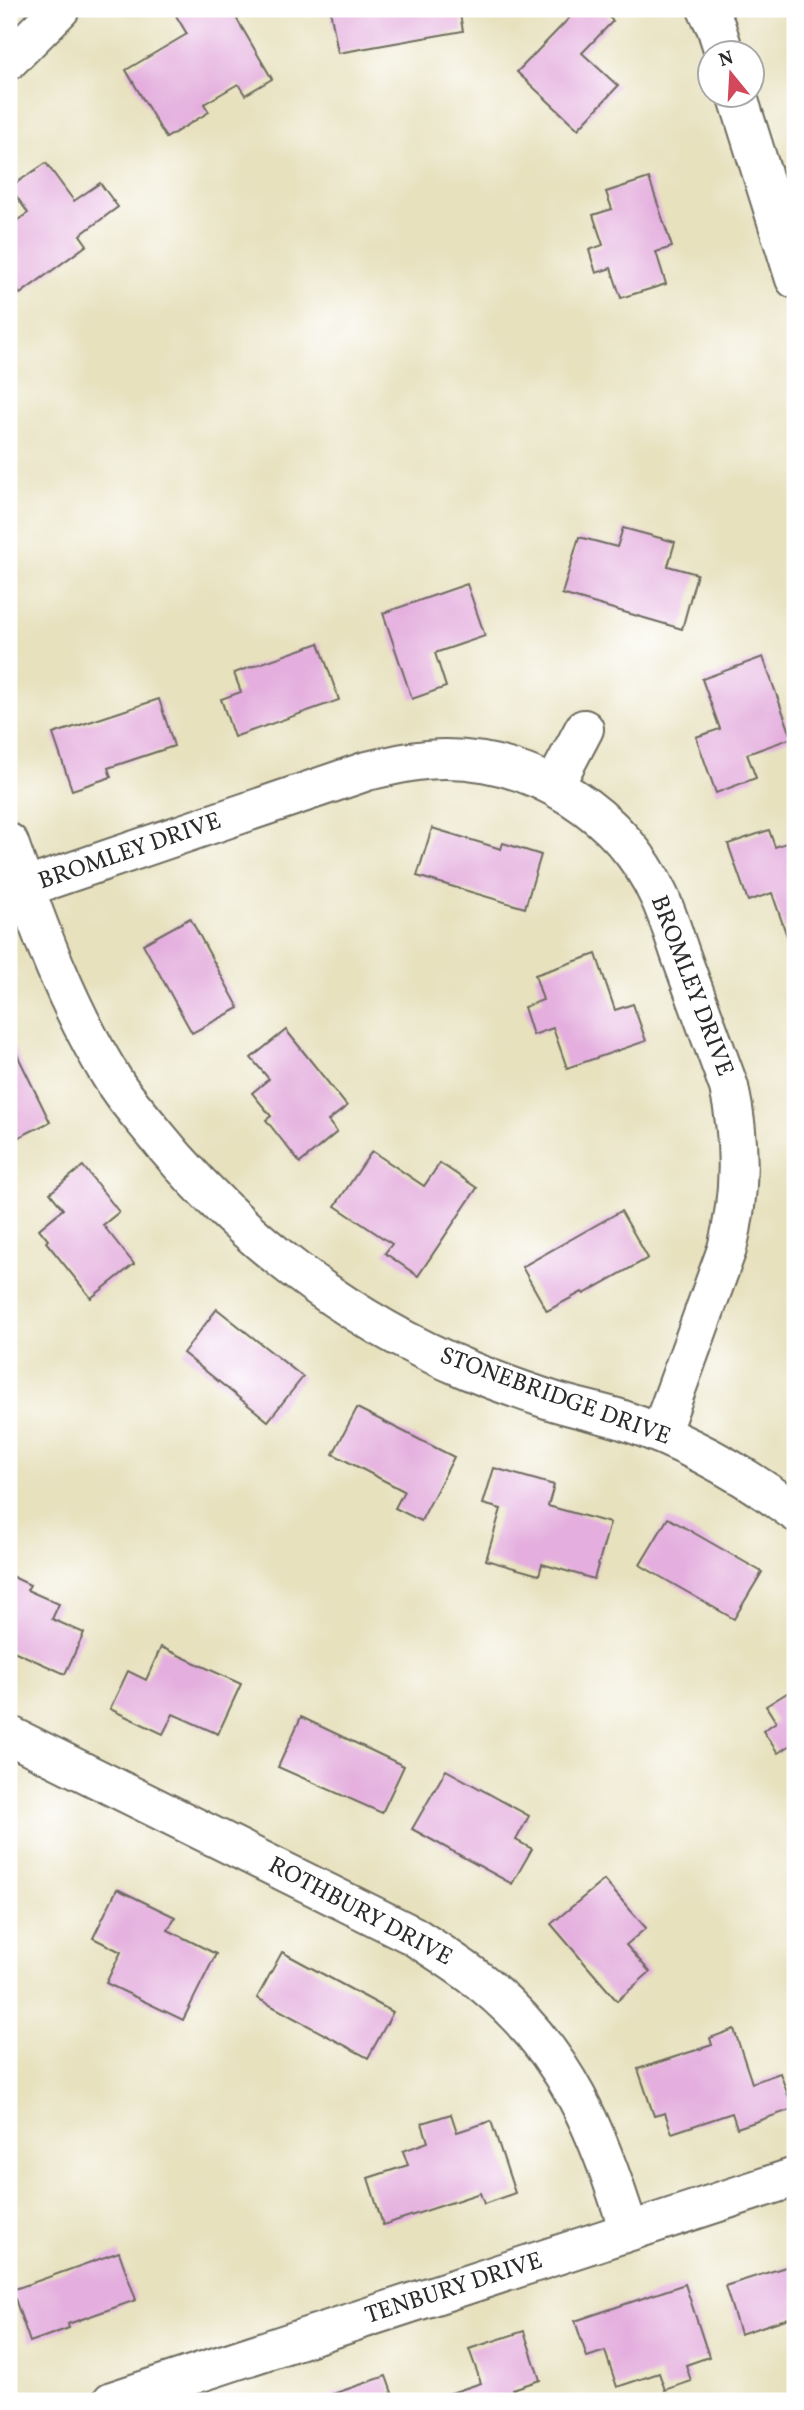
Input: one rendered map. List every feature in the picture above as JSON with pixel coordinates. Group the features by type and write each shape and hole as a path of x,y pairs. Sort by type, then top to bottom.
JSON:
{"street":[{"path":"9,60 60,9"},
{"path":"707,9 720,38"},
{"path":"741,108 795,279"},
{"path":"554,786 584,729"},
{"name":"BROMLEY DRIVE","path":"24,888 367,771 409,761 445,759 490,764 527,774 554,786 586,806 629,848 659,895 729,1087 736,1116 739,1149 734,1221 727,1248 660,1434"},
{"name":"STONEBRIDGE DRIVE","path":"9,843 24,888 77,1015 118,1087 177,1162 235,1221 290,1266 338,1299 429,1351 468,1370 550,1400 622,1420 660,1434 712,1457 795,1512"},
{"name":"ROTHBURY DRIVE","path":"9,1735 412,1935 488,1987 540,2041 578,2096 598,2140 628,2231"},
{"name":"TENBURY DRIVE","path":"112,2401 795,2176"}],"building":[{"path":"172,9 231,9 272,79 245,95 238,84 204,104 209,112 166,138 126,70 187,34"},
{"path":"330,9 459,9 463,31 338,53"},
{"path":"578,9 600,9 613,21 582,53 618,86 578,129 517,72"},
{"path":"46,163 74,201 100,183 118,207 80,235 87,245 20,294 9,278 9,226 28,213 10,187"},
{"path":"649,178 672,247 656,252 666,284 621,298 611,268 596,273 589,250 603,245 593,215 612,209 606,192"},
{"path":"623,528 675,542 668,566 697,574 682,629 562,594 579,537 617,547"},
{"path":"467,584 485,636 435,653 446,687 412,699 383,613"},
{"path":"319,643 339,700 234,737 221,699 241,692 234,673"},
{"path":"763,657 792,738 747,754 756,778 716,793 696,737 720,729 702,679"},
{"path":"159,699 174,746 108,768 111,777 72,790 53,734"},
{"path":"432,828 501,849 503,843 541,855 525,908 417,876"},
{"path":"769,830 775,847 795,840 795,940 789,942 772,893 748,901 728,844"},
{"path":"190,918 239,1008 192,1033 143,944"},
{"path":"596,954 615,1010 633,1004 646,1041 567,1068 553,1028 533,1035 524,1007 543,1000 535,975"},
{"path":"795,997 795,1017 789,999"},
{"path":"286,1030 347,1106 328,1121 337,1132 300,1163 266,1120 271,1116 252,1093 269,1079 251,1058"},
{"path":"9,1038 50,1122 9,1142"},
{"path":"372,1151 424,1186 440,1163 477,1188 418,1276 385,1253 392,1244 335,1206"},
{"path":"83,1166 119,1212 103,1225 134,1264 91,1298 46,1242 48,1240 39,1229 63,1209 50,1193"},
{"path":"621,1211 648,1258 584,1294 582,1292 547,1311 522,1267"},
{"path":"217,1309 303,1377 268,1421 183,1353"},
{"path":"357,1408 454,1457 421,1521 395,1508 404,1491 333,1454"},
{"path":"494,1468 554,1485 548,1506 610,1523 594,1579 542,1564 539,1575 486,1560 501,1509 483,1504"},
{"path":"668,1518 762,1572 734,1619 640,1565"},
{"path":"9,1575 30,1585 27,1590 59,1604 52,1619 84,1633 65,1674 9,1649"},
{"path":"161,1647 241,1684 218,1734 173,1714 163,1734 110,1709 128,1671 146,1680"},
{"path":"795,1688 795,1742 778,1753 763,1731 776,1722 766,1706"},
{"path":"301,1717 404,1766 382,1813 278,1767"},
{"path":"446,1770 529,1816 516,1840 532,1849 512,1884 412,1829"},
{"path":"604,1880 646,1928 626,1945 650,1972 617,2001 551,1924"},
{"path":"117,1889 175,1917 168,1930 216,1954 183,2020 106,1983 121,1952 93,1938"},
{"path":"282,1952 393,2012 368,2058 257,1998"},
{"path":"734,2029 752,2083 780,2073 793,2109 737,2128 732,2113 672,2133 665,2113 654,2116 638,2069 712,2045 710,2038"},
{"path":"451,2114 457,2132 491,2121 515,2193 484,2204 480,2193 383,2225 368,2178 408,2165 403,2151 428,2142 422,2123"},
{"path":"119,2252 136,2300 68,2324 69,2328 30,2342 12,2290"},
{"path":"795,2264 795,2316 740,2334 725,2286"},
{"path":"685,2284 709,2357 686,2365 691,2381 665,2390 659,2373 617,2387 605,2351 587,2357 575,2321"},
{"path":"524,2331 540,2380 513,2389 517,2401 437,2401 436,2398 481,2383 469,2349"},
{"path":"386,2376 395,2401 335,2401 333,2394"}]}
